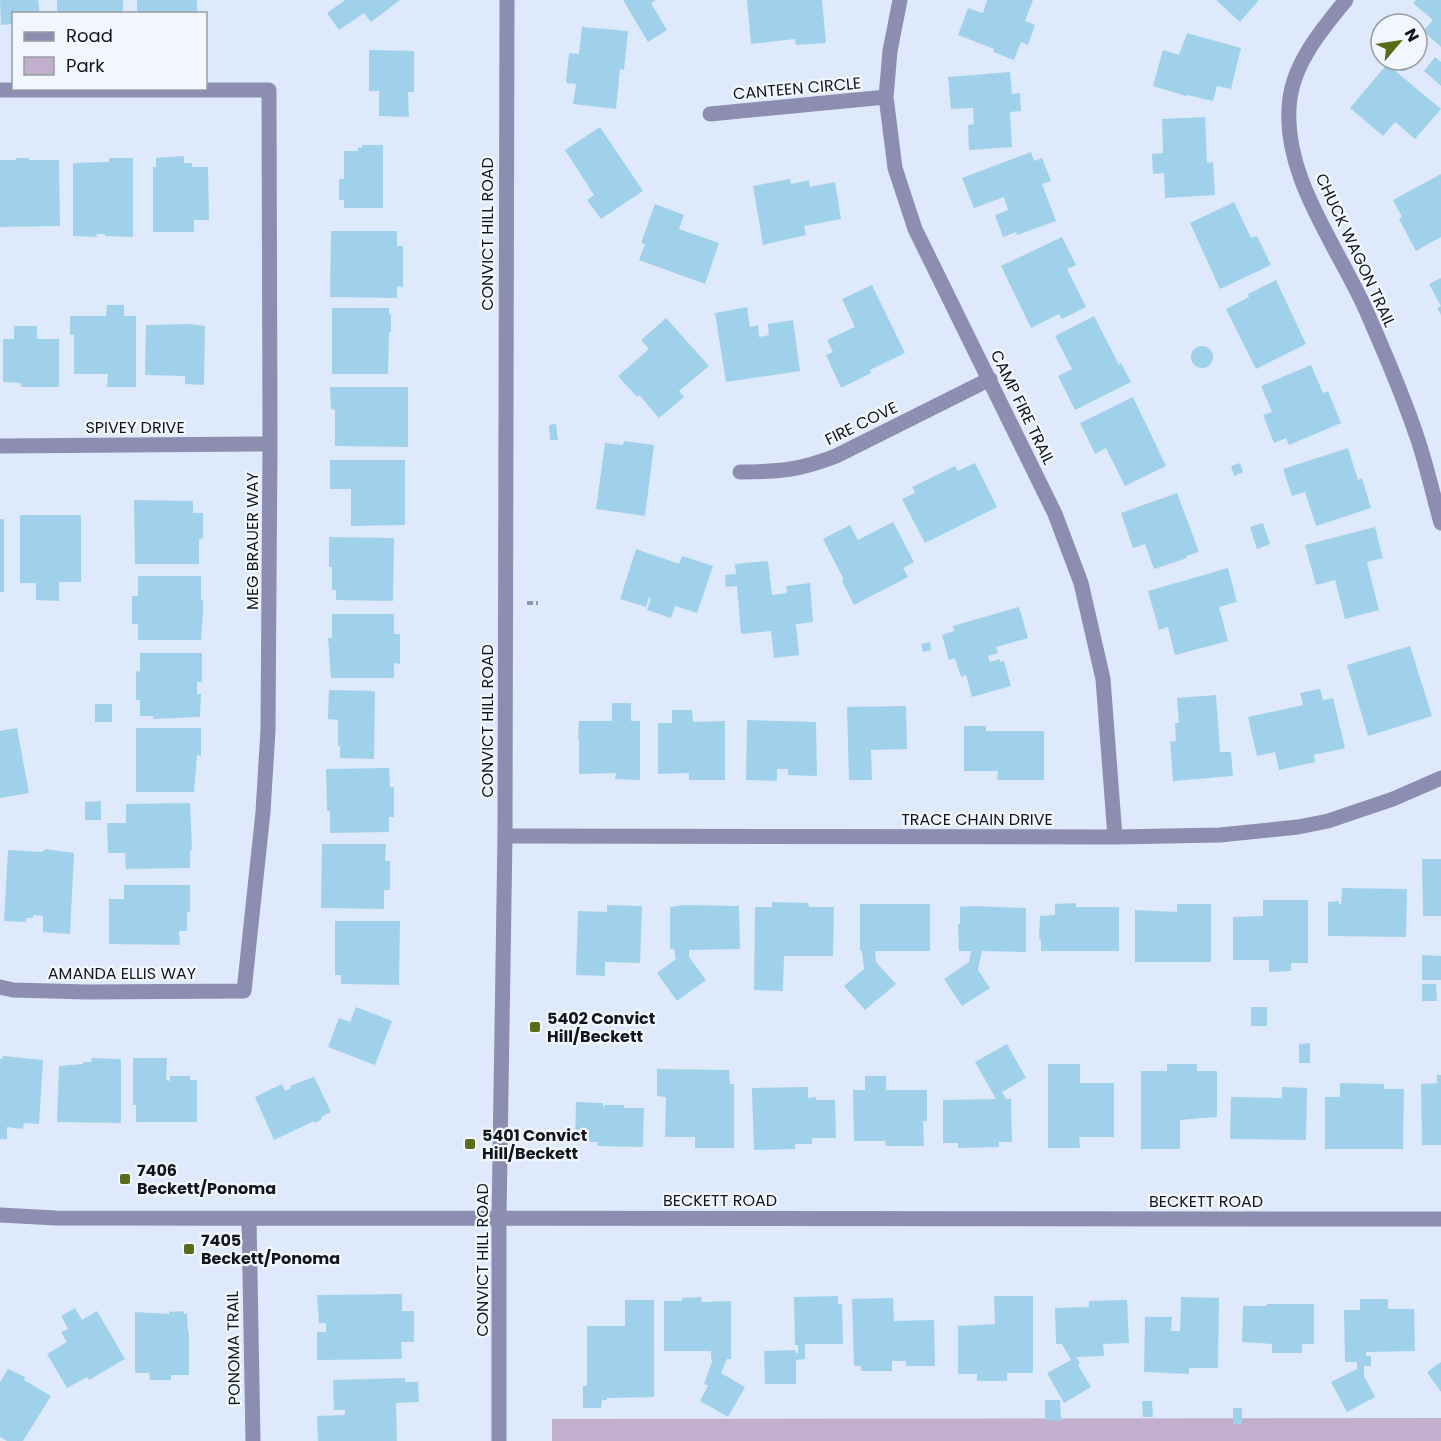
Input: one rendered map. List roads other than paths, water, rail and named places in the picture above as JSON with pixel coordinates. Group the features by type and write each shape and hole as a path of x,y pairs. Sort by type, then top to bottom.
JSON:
{"street":[{"name":"CONVICT HILL ROAD","path":"499,1441 499,1218 505,836 507,0"},
{"name":"CAMP FIRE TRAIL","path":"900,0 890,51 886,97 896,168 915,229 1054,513 1081,583 1103,679 1115,837"},
{"name":"CHUCK WAGON TRAIL","path":"1346,0 1320,33 1298,73 1290,97 1291,142 1297,167 1308,195 1368,313 1407,407 1441,523"},
{"name":"MEG BRAUER WAY","path":"0,90 269,90 268,730 263,812 244,991"},
{"name":"CANTEEN CIRCLE","path":"710,114 886,97"},
{"name":"FIRE COVE","path":"740,472 779,472 813,465 990,379"},
{"name":"SPIVEY DRIVE","path":"0,446 270,444"},
{"name":"TRACE CHAIN DRIVE","path":"505,836 1115,837 1220,835 1298,827 1357,812 1441,778"},
{"name":"AMANDA ELLIS WAY","path":"0,987 13,990 87,992 244,991"},
{"name":"BECKETT ROAD","path":"0,1215 56,1218 249,1219 1441,1219"},
{"name":"PONOMA TRAIL","path":"249,1219 253,1441"}],"place":[{"name":"5402 Convict Hill/Beckett","path":"535,1027"},
{"name":"5401 Convict Hill/Beckett","path":"470,1144"},
{"name":"7406 Beckett/Ponoma","path":"125,1179"},
{"name":"7405 Beckett/Ponoma","path":"189,1249"}]}
